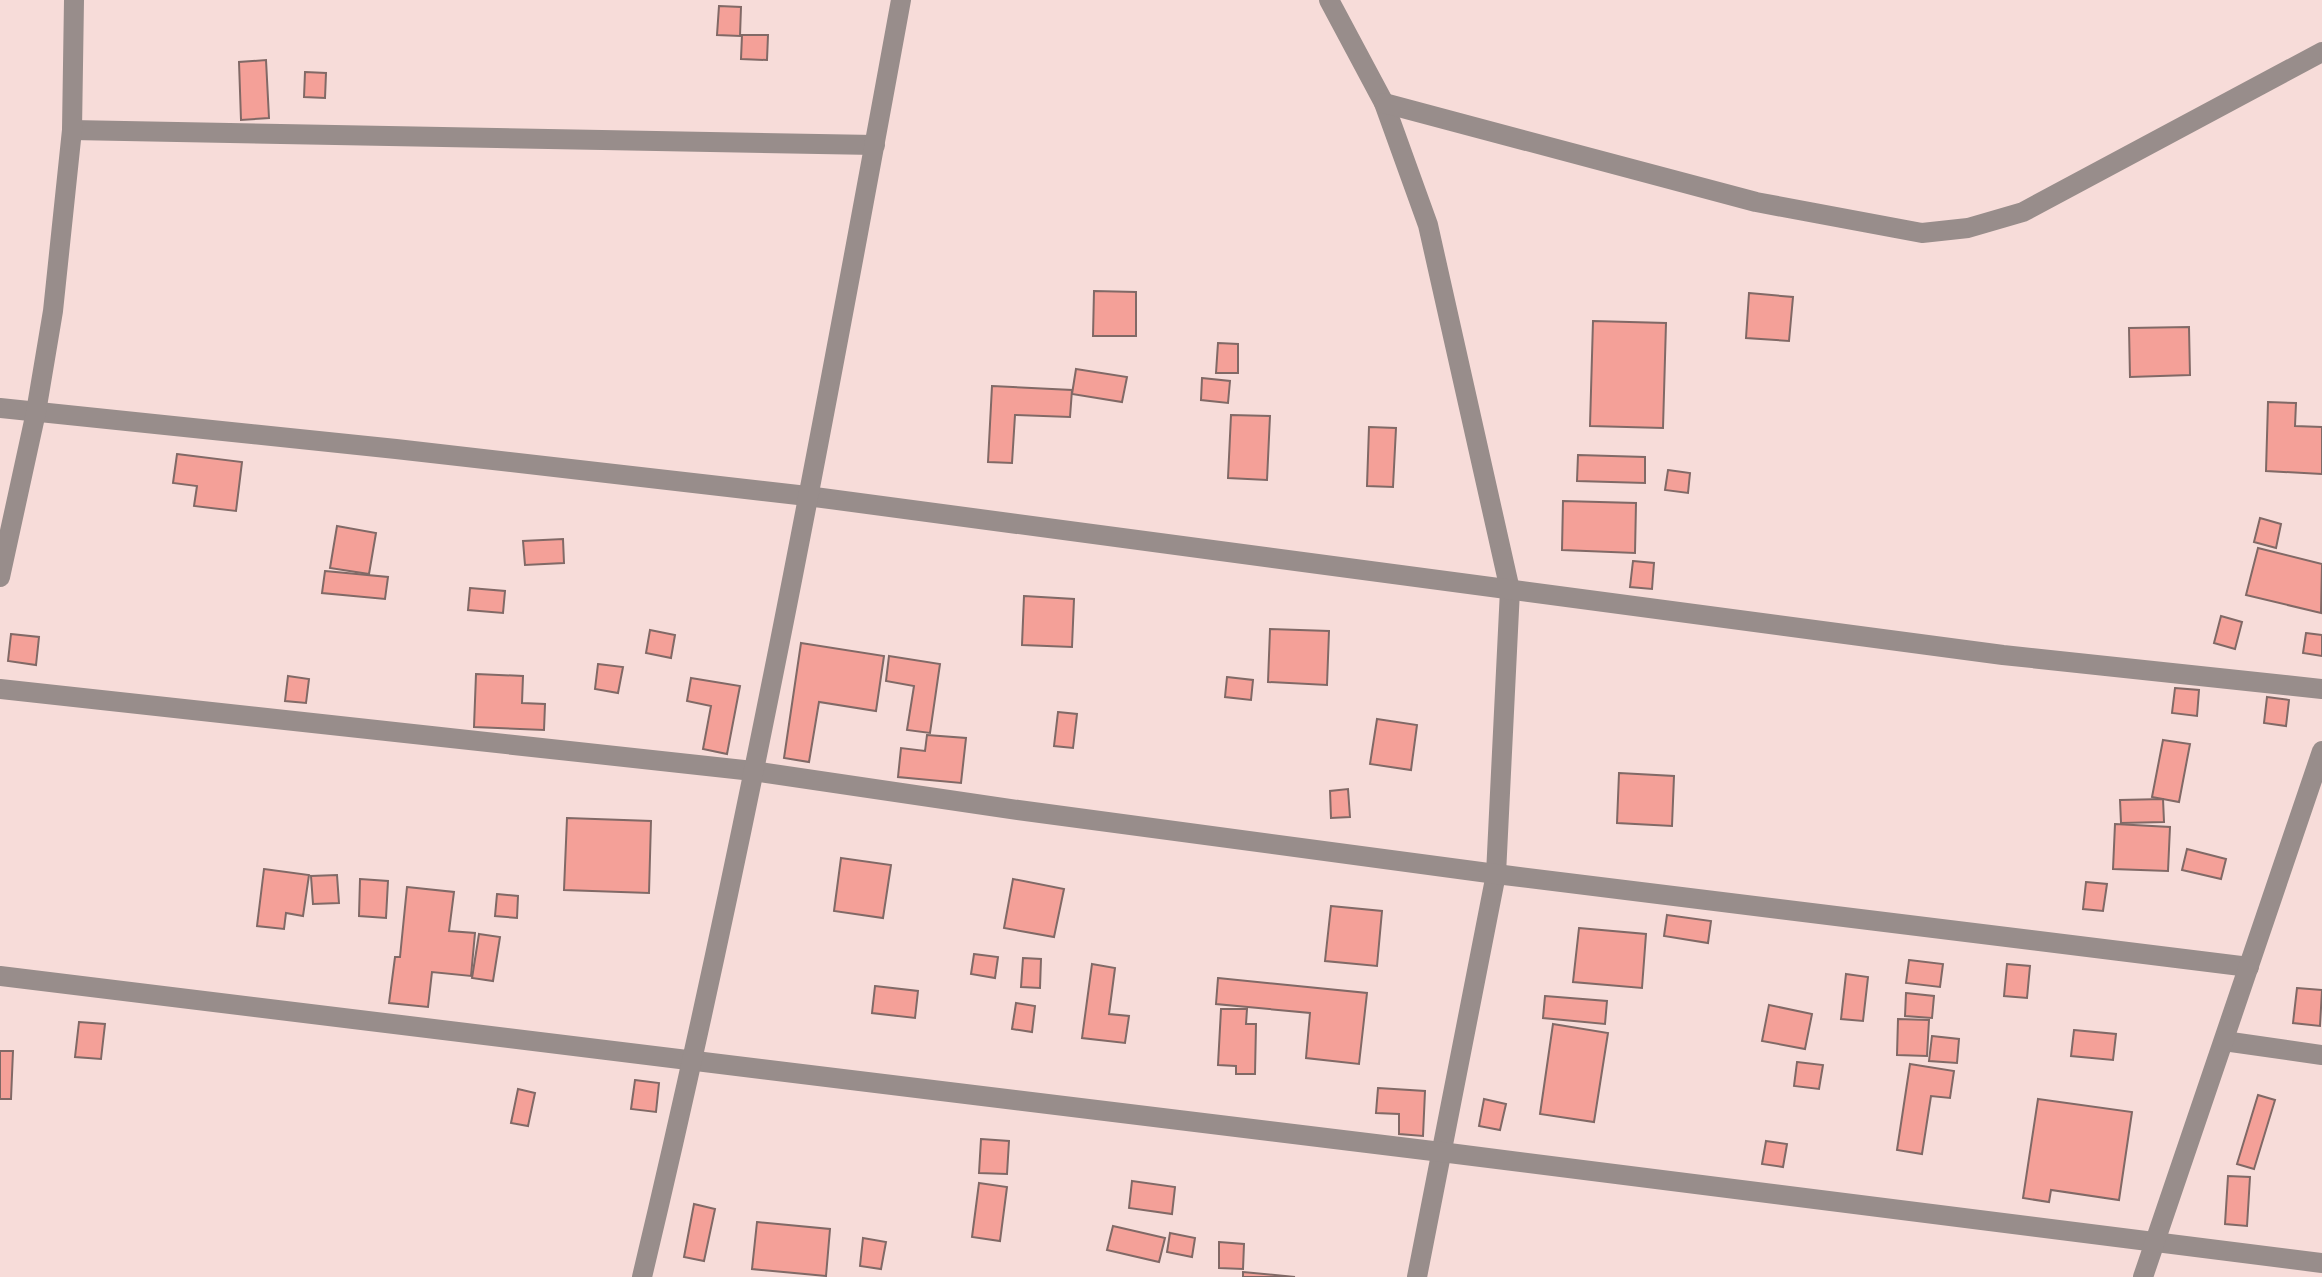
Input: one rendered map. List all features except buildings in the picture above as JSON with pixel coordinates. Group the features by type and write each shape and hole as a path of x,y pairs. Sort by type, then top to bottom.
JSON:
{"street":[{"path":"0,577 36,412 53,311 72,130 74,0"},
{"path":"642,1277 694,1061 753,771 901,0"},
{"path":"1329,0 1384,103 1428,225 1510,590 1496,874 1417,1277"},
{"path":"1384,103 1756,202 1922,233 1968,228 2023,212 2322,52"},
{"path":"72,130 875,145"},
{"path":"0,408 807,496 2003,655 2322,689"},
{"path":"0,689 753,771 1496,874 2249,967"},
{"path":"2143,1277 2322,751"},
{"path":"0,976 2322,1263"},
{"path":"2224,1041 2322,1055"}]}
